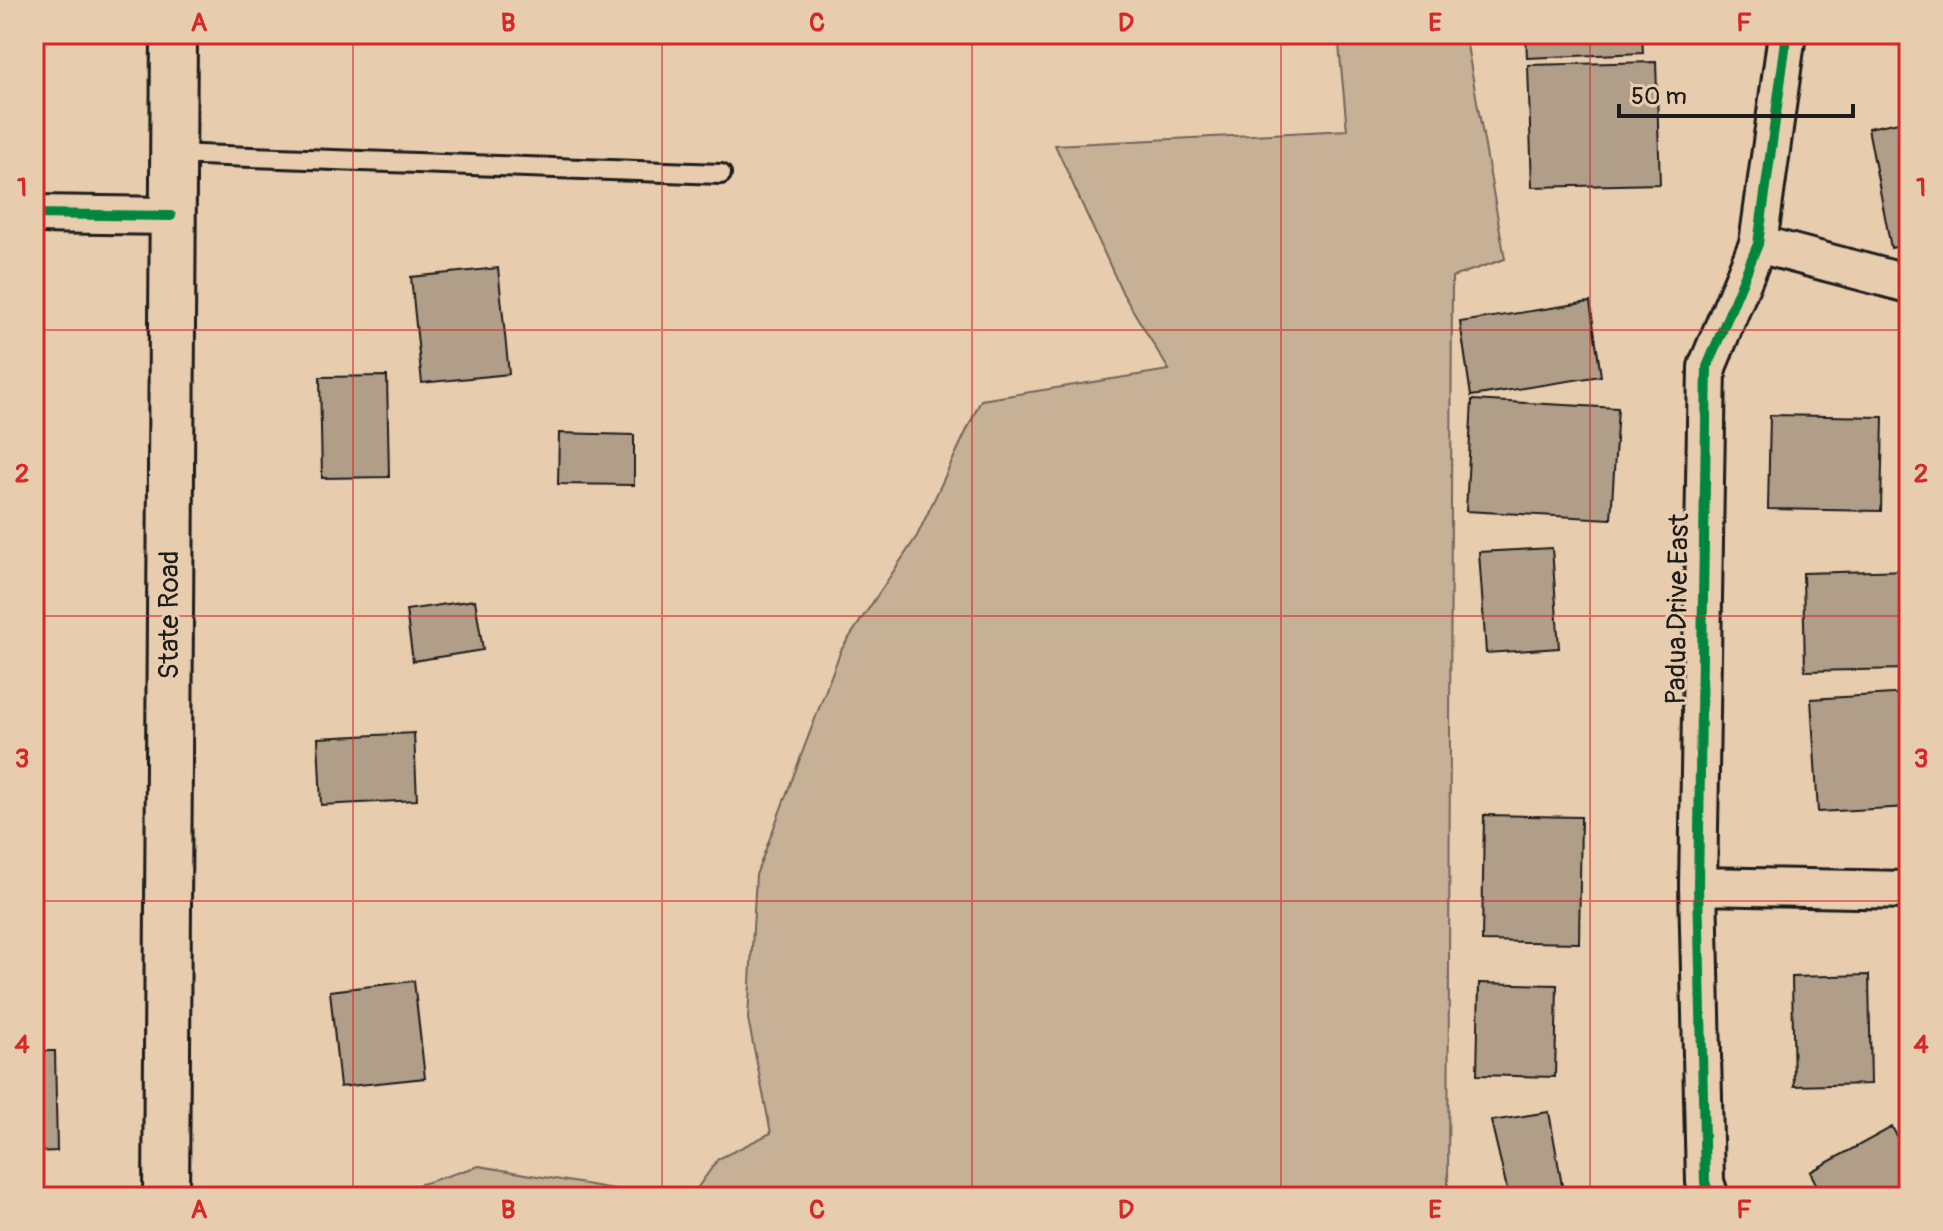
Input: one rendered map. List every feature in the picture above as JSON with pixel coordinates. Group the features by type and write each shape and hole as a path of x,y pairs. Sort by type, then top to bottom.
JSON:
{"main road":[{"name":"State Road","path":"166,1197 174,34"}],"street":[{"name":"Padua Drive East","path":"1710,1197 1705,1182 1698,886 1707,367 1758,244 1787,34"},
{"path":"34,214 171,216"},
{"path":"1758,244 1909,284"},
{"path":"1698,886 1909,890"}],"lane":[{"path":"172,154 721,174"}],"shaded area":[{"path":"1338,34 1465,34 1505,259 1452,277 1448,1197 691,1197 718,1159 771,1133 748,1019 756,875 841,650 917,536 981,400 1169,370 1123,294 1055,145 1347,130"},
{"path":"479,1166 661,1197 412,1197 408,1188"}],"building":[{"path":"1526,34 1642,34 1643,53 1527,58"},
{"path":"1656,62 1660,184 1532,187 1528,65"},
{"path":"1909,120 1909,244 1891,248 1868,128"},
{"path":"498,268 509,374 422,383 411,277"},
{"path":"1590,302 1601,376 1471,396 1460,322"},
{"path":"387,376 389,477 322,478 320,377"},
{"path":"1472,400 1618,408 1611,519 1466,511"},
{"path":"1770,415 1883,417 1881,511 1768,509"},
{"path":"559,433 634,435 634,485 558,484"},
{"path":"1552,548 1559,648 1486,653 1479,552"},
{"path":"1909,570 1909,669 1805,671 1803,573"},
{"path":"475,600 483,650 413,661 406,610"},
{"path":"1909,693 1909,807 1818,812 1811,699"},
{"path":"414,733 417,800 321,805 318,738"},
{"path":"1484,815 1581,817 1579,943 1482,941"},
{"path":"1869,975 1871,1084 1794,1086 1792,977"},
{"path":"414,981 425,1078 340,1087 330,991"},
{"path":"1479,983 1557,985 1555,1077 1477,1075"},
{"path":"34,1051 55,1051 57,1151 34,1152"},
{"path":"1549,1112 1564,1197 1509,1197 1491,1121"},
{"path":"1892,1127 1909,1158 1909,1197 1823,1197 1810,1172"}],"cycle path":[{"path":"1710,1197 1705,1182 1698,886 1707,367 1758,244 1787,34"},
{"path":"34,214 171,216"}]}
